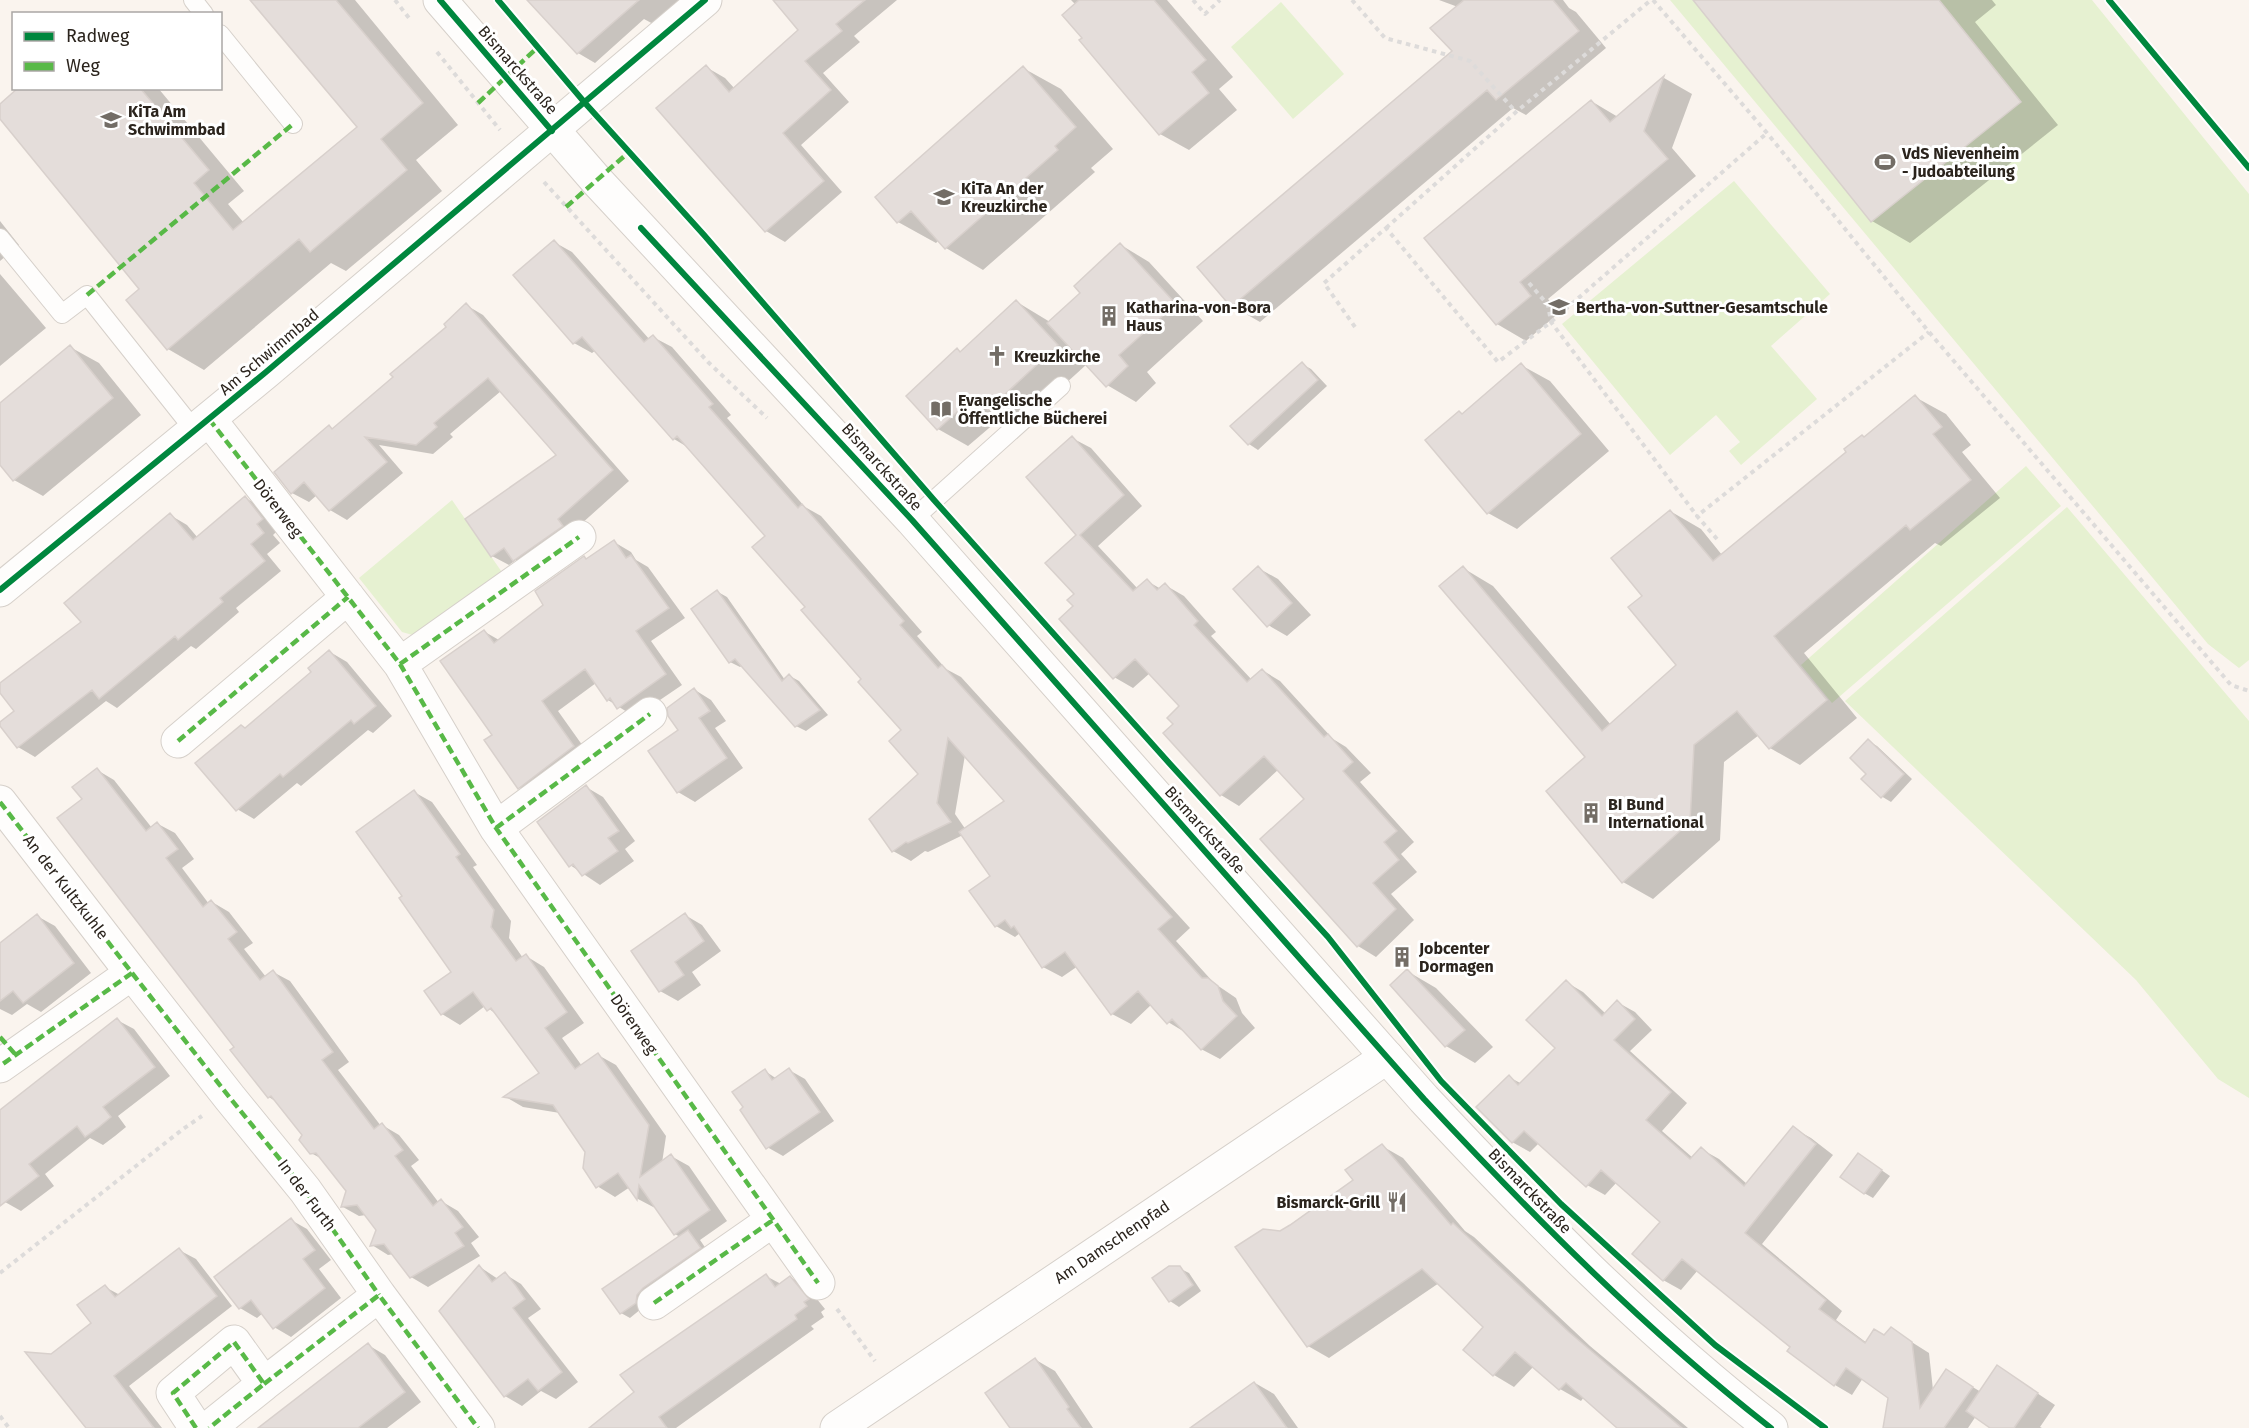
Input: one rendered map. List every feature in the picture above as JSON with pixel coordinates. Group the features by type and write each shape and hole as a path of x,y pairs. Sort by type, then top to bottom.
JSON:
{"street":[{"name":"Bismarckstraße","path":"440,0 552,131 912,520 1387,1057 1508,1189 1605,1284 1737,1402 1771,1428"},
{"name":"Am Schwimmbad","path":"0,590 202,425 522,157 705,0"},
{"name":"Dörerweg","path":"202,425 348,597 400,664 496,828 818,1283"},
{"path":"400,664 579,537"},
{"path":"178,741 348,597"},
{"path":"496,828 650,714"},
{"name":"An der Kultzkuhle","path":"0,802 230,1098"},
{"path":"5,1052 132,973"},
{"name":"Am Damschenpfad","path":"837,1428 1387,1057"},
{"name":"In der Furth","path":"230,1098 305,1190 379,1295 478,1428"},
{"path":"654,1303 773,1220"},
{"path":"209,1428 379,1295"},
{"path":"196,1428 173,1393 234,1342 264,1384"}],"lane":[{"path":"193,0 202,12"},
{"path":"222,36 292,124"},
{"path":"0,238 62,314 87,295 202,425"},
{"path":"912,520 1061,386"}],"path":[{"path":"395,0 416,26"},
{"path":"1193,0 1205,14 1220,0"},
{"path":"1352,0 1385,38 1470,61 1516,112"},
{"path":"1355,327 1324,283 1516,112 1652,0 1767,133 1929,332 2231,685 2249,691"},
{"path":"436,52 522,157 708,362 775,426"},
{"path":"1386,228 1498,362 1551,322 1767,133"},
{"path":"1529,283 1548,305 1551,322 1716,539"},
{"path":"1697,516 1929,332"},
{"path":"0,1273 183,1129 230,1098"},
{"path":"818,1283 894,1389"},
{"path":"0,1416 9,1428"}],"green space":[{"path":"1670,0 2092,0 2249,194 2249,660 2239,668 2208,644"},
{"path":"1281,2 1344,74 1293,119 1231,47"},
{"path":"1734,181 1830,294 1771,346 1817,399 1741,465 1729,451 1740,442 1716,415 1670,455 1562,324"},
{"path":"2026,466 2061,506 1832,703 1801,665"},
{"path":"452,500 506,578 423,638 402,632 359,578"},
{"path":"2067,507 2249,721 2249,1098 2218,1079 2136,980 1845,701"}],"building":[{"path":"250,0 336,0 423,103 381,139 407,170 310,252 299,239 167,350 126,300 139,289 0,119 0,104 16,90 142,90 209,170 194,183 233,230 357,127"},
{"path":"527,0 639,0 577,54"},
{"path":"773,0 865,0 836,24 842,31 805,61 831,90 783,133 824,181 765,232 656,108 706,65 729,92 798,30"},
{"path":"1079,0 1154,0 1206,60 1192,72 1209,93 1159,135 1079,40 1082,38 1062,15"},
{"path":"1464,0 1553,0 1579,31 1496,100 1487,90 1231,307 1197,267 1452,51 1430,28"},
{"name":"VdS Nievenheim - Judoabteilung","path":"1693,0 1939,0 2021,102 1871,222"},
{"path":"1023,66 1076,127 1055,146 1058,150 945,249 911,211 897,223 875,197"},
{"path":"1664,76 1644,131 1668,159 1520,282 1531,296 1496,325 1424,238 1591,100 1610,122"},
{"path":"554,240 644,342 653,335 713,404 709,407 798,508 802,504 904,621 900,625 938,668 942,665 1172,917 1158,929 1202,978 1208,978 1218,986 1223,1001 1237,1016 1201,1050 1172,1019 1167,1024 1138,991 1111,1015 1065,952 1042,968 1014,926 1011,928 1005,920 995,927 969,891 990,876 959,832 1004,801 948,738 937,803 951,822 906,842 892,852 869,819 918,774 889,741 901,730 858,682 861,679 801,610 805,607 752,547 765,536 677,436 673,440 582,337 573,344 513,275"},
{"name":"Katharina-von-Bora Haus","path":"1120,243 1176,304 1119,355 1128,366 1106,387 1047,323 1080,293 1074,286"},
{"name":"Kreuzkirche","path":"1016,300 1058,345 988,410 975,396 937,430 906,396 957,348 960,352"},
{"path":"466,303 613,470 558,519 563,526 513,561 504,548 491,557 465,519 556,455 488,378 434,423 437,427 416,445 365,437 387,462 329,511 304,482 291,494 274,472 329,425 332,429 393,377 390,374 446,327 444,324"},
{"path":"70,345 113,398 13,481 0,465 0,403"},
{"path":"1302,362 1318,380 1248,445 1230,426"},
{"path":"1521,363 1581,434 1487,514 1425,440 1459,411 1462,414"},
{"path":"1915,395 1942,427 1933,434 1971,480 1910,530 1906,525 1774,636 1827,700 1769,749 1737,711 1694,745 1690,822 1622,883 1546,791 1585,757 1439,586 1463,566 1602,731 1676,665 1628,607 1642,596 1611,558 1670,510 1713,561 1846,452 1844,449 1862,435 1864,437"},
{"path":"1072,436 1124,495 1080,535 1133,591 1147,579 1157,590 1165,583 1198,621 1194,625 1247,682 1262,669 1324,737 1328,734 1353,762 1343,771 1397,831 1384,842 1399,860 1373,883 1396,909 1357,947 1260,839 1304,799 1264,756 1220,796 1163,733 1173,724 1167,718 1179,706 1135,659 1113,679 1059,619 1073,606 1067,600 1074,594 1045,563 1076,535 1026,477"},
{"path":"245,496 263,519 257,524 264,533 251,544 265,561 220,598 223,602 178,640 175,636 99,699 92,690 17,748 0,726 0,722 14,711 0,693 0,683 81,622 64,603 170,513 193,540"},
{"path":"614,540 626,558 631,555 669,608 636,631 666,674 617,709 610,698 607,701 585,669 542,701 574,746 518,789 484,740 492,735 440,661 484,630 494,643 543,605 535,591 584,556 586,559"},
{"path":"1258,566 1292,603 1267,627 1233,589"},
{"path":"717,590 782,681 789,674 820,710 795,727 735,659 729,663 691,609"},
{"path":"329,650 376,706 354,724 351,720 283,777 280,774 236,811 195,763 241,725 245,728 311,672 308,668"},
{"path":"694,688 710,711 699,718 727,758 677,793 648,751 678,730 668,716 667,708"},
{"path":"1868,739 1904,774 1881,798 1861,779 1866,774 1850,758"},
{"path":"97,768 146,831 157,822 178,849 166,858 203,907 211,900 237,932 228,939 260,980 273,970 333,1052 322,1060 374,1129 382,1123 403,1150 395,1156 433,1206 441,1199 463,1227 455,1233 464,1246 410,1278 384,1244 370,1246 376,1230 357,1205 341,1207 346,1191 316,1153 310,1154 299,1140 302,1135 271,1096 268,1098 230,1050 234,1047 57,818 82,799 72,787"},
{"path":"586,785 619,831 608,838 618,851 582,876 573,864 569,867 537,822"},
{"path":"414,790 460,854 456,857 494,910 491,927 516,961 526,954 567,1012 545,1028 575,1069 598,1053 649,1125 640,1177 671,1154 710,1210 674,1235 639,1185 637,1200 618,1173 596,1188 583,1168 585,1152 553,1105 503,1097 539,1073 491,1008 487,1011 473,992 441,1015 424,991 451,972 399,898 402,896 356,832"},
{"path":"685,913 704,941 675,962 684,975 659,992 631,951"},
{"path":"37,914 74,963 23,1003 13,991 0,1001 0,943"},
{"path":"1407,969 1465,1030 1445,1047 1390,985"},
{"path":"1566,980 1602,1016 1617,1000 1635,1019 1614,1040 1671,1092 1646,1120 1690,1159 1701,1147 1744,1186 1793,1126 1816,1144 1745,1233 1826,1300 1819,1309 1865,1343 1874,1329 1884,1335 1891,1327 1912,1342 1920,1408 1946,1369 1973,1387 1944,1428 1883,1428 1888,1398 1846,1368 1834,1386 1787,1351 1790,1347 1682,1259 1663,1281 1632,1254 1660,1222 1601,1170 1586,1187 1524,1131 1512,1143 1476,1107 1509,1075 1518,1085 1555,1048 1526,1020"},
{"path":"117,1018 155,1067 103,1107 111,1117 99,1127 85,1137 77,1126 29,1164 39,1176 0,1206 0,1110"},
{"path":"789,1068 820,1112 766,1149 740,1110 743,1107 732,1092 765,1069 772,1080"},
{"path":"1382,1144 1451,1225 1453,1223 1569,1332 1682,1428 1617,1428 1566,1383 1559,1390 1515,1352 1493,1376 1463,1350 1483,1327 1422,1269 1307,1347 1235,1247 1263,1229 1280,1231 1290,1225 1353,1180 1345,1170"},
{"path":"1858,1153 1882,1170 1864,1194 1840,1177"},
{"path":"291,1218 315,1250 303,1259 325,1288 273,1329 251,1300 239,1309 214,1277"},
{"path":"688,1230 701,1248 643,1288 637,1295 636,1303 620,1314 602,1289"},
{"path":"179,1248 217,1296 114,1376 154,1428 86,1428 25,1352 51,1354 91,1323 77,1305 105,1285 115,1297"},
{"path":"479,1265 492,1282 505,1272 516,1286 525,1299 513,1308 562,1372 538,1391 528,1379 504,1397 439,1311"},
{"path":"1169,1266 1180,1266 1193,1285 1169,1302 1152,1278"},
{"path":"766,1274 775,1287 790,1276 809,1299 804,1302 807,1306 795,1315 797,1319 659,1417 667,1428 589,1428 634,1392 620,1375"},
{"path":"368,1343 405,1392 358,1428 258,1428"},
{"path":"1035,1358 1081,1428 1010,1428 985,1393"},
{"path":"1997,1365 2038,1393 2014,1428 1990,1428 1966,1411"},
{"path":"1254,1382 1287,1428 1190,1428"}],"marked path":[{"path":"478,103 538,47"},
{"path":"87,295 293,124"},
{"path":"566,207 629,152"},
{"path":"209,419 400,664 496,828 818,1283"},
{"path":"400,664 579,537"},
{"path":"178,741 348,597"},
{"path":"496,828 650,714"},
{"path":"0,802 132,973 0,1066"},
{"path":"132,973 305,1190 379,1295"},
{"path":"0,1037 15,1054"},
{"path":"654,1303 773,1220"},
{"path":"264,1384 379,1295 478,1428"},
{"path":"196,1428 173,1393 234,1342 264,1384 209,1428"}],"cycle path":[{"path":"440,0 552,131"},
{"path":"498,0 585,103 704,235 934,500 1328,937 1441,1081 1561,1204 1715,1345 1825,1428"},
{"path":"0,590 266,372 705,0"},
{"path":"2109,0 2249,168"},
{"path":"641,228 912,520 1424,1099 1548,1228 1634,1311 1679,1352 1771,1428"}],"place":[{"name":"KiTa Am Schwimmbad","path":"111,120"},
{"name":"VdS Nievenheim - Judoabteilung","path":"1885,162"},
{"name":"KiTa An der Kreuzkirche","path":"944,197"},
{"name":"Bertha-von-Suttner-Gesamtschule","path":"1559,307"},
{"name":"Katharina-von-Bora Haus","path":"1109,316"},
{"name":"Kreuzkirche","path":"997,356"},
{"name":"Evangelische Öffentliche Bücherei","path":"941,409"},
{"name":"BI Bund International","path":"1591,813"},
{"name":"Jobcenter Dormagen","path":"1402,957"},
{"name":"Bismarck-Grill","path":"1397,1202"}]}
